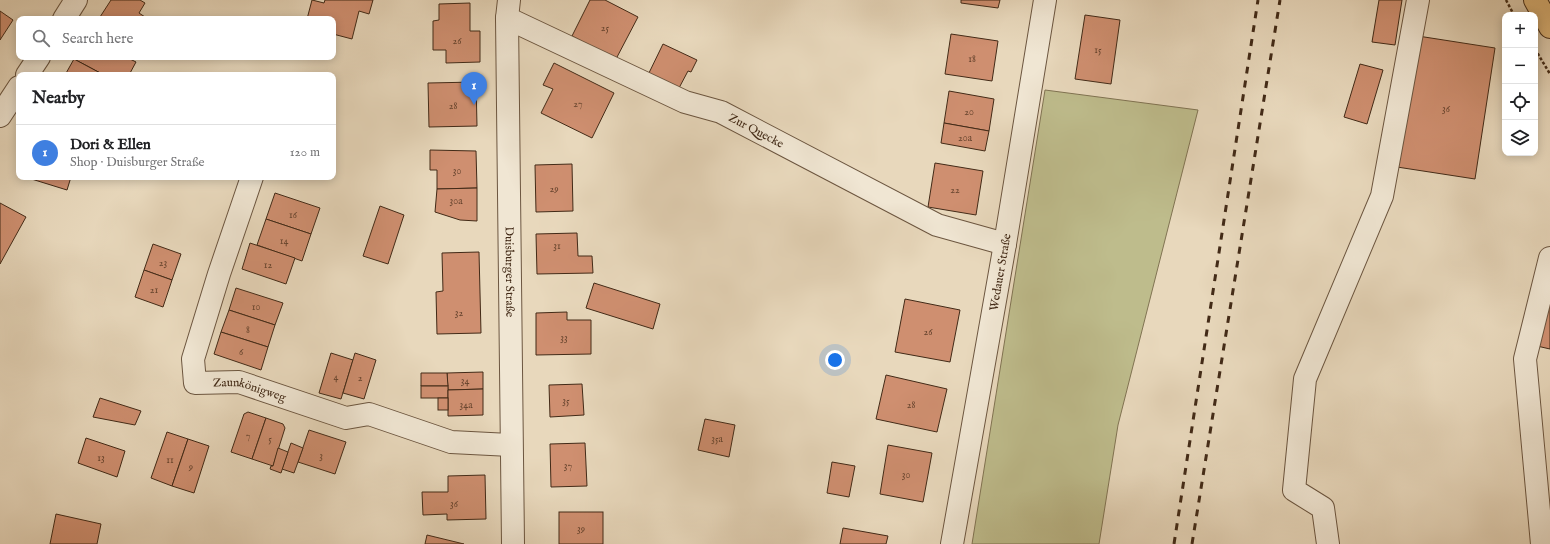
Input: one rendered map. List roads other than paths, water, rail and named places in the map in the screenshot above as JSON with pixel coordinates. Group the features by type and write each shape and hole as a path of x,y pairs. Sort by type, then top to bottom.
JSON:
{"main road":[{"path":"1535,0 1550,27"}],"street":[{"path":"66,16 76,0"},
{"name":"Wedauer Straße","path":"952,544 1005,244 1045,0"},
{"path":"1328,544 1323,508 1294,490 1305,379 1382,196 1418,0"},
{"name":"Zur Quecke","path":"508,9 685,102 721,112 937,225 1005,244"},
{"name":"Duisburger Straße","path":"508,9 513,544"},
{"path":"29,72 37,60"},
{"path":"0,116 16,92"},
{"name":"Zaunkönigweg","path":"251,180 219,274 193,359 195,383 239,382 346,418 369,414 451,442 511,445"},
{"path":"1542,544 1525,359 1550,258"}],"railway":[{"path":"1174,544 1258,0"},
{"path":"1192,544 1280,0"}],"place":[{"name":"Dori & Ellen","path":"474,105"}]}
